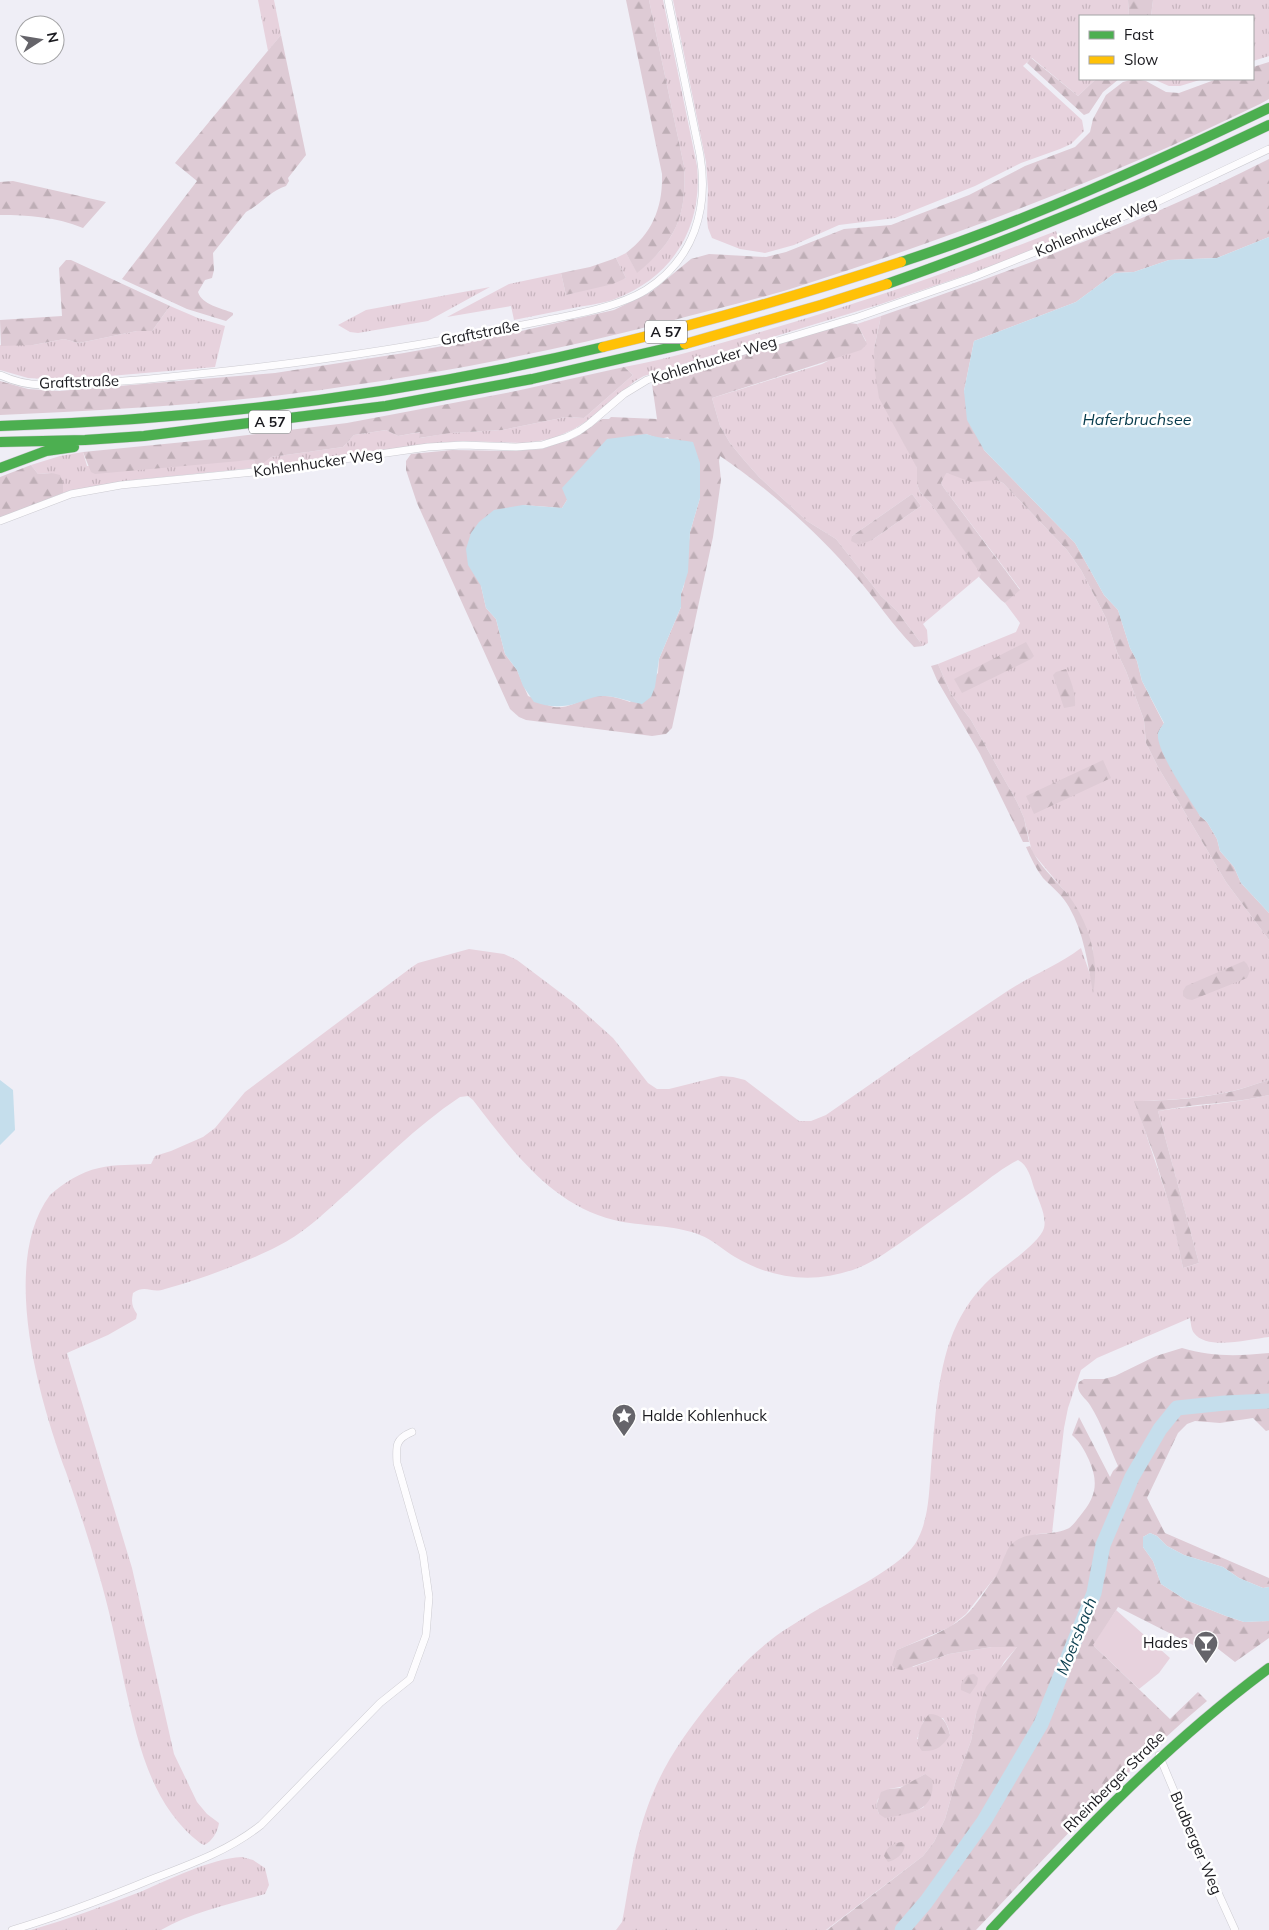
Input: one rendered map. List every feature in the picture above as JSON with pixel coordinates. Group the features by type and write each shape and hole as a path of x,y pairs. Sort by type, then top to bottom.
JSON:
{"main road":[{"name":"A 57","path":"0,426 104,422 176,416 336,397 414,386 609,346 712,320 814,290 974,236 1117,179 1269,108"},
{"name":"A 57","path":"0,442 149,435 269,422 391,405 517,382 717,335 819,306 977,251 1120,194 1269,125"},
{"path":"0,468 46,452 149,435"},
{"name":"Rheinberger Straße","path":"990,1930 1159,1755 1240,1688 1269,1668"}],"street":[{"name":"Graftstraße","path":"0,375 34,385 58,386 188,376 284,365 408,346 530,324 612,305 645,290 664,276 683,253 696,227 702,202 703,174 700,155 668,0"},
{"name":"Kohlenhucker Weg","path":"0,522 55,500 87,490 112,486 254,472 428,447 469,445 522,447 548,444 567,437 584,427 624,394 647,380 858,317 973,277 1140,210 1269,149"},
{"path":"12,1930 118,1894 205,1859 234,1844 261,1825 380,1703 410,1679 426,1635 429,1597 423,1554 397,1463 397,1444 400,1438 412,1432"},
{"name":"Budberger Weg","path":"1159,1755 1235,1930"}],"green space":[{"path":"258,0 274,0 281,35 268,51"},
{"path":"626,0 649,0 684,166 683,199 681,213 676,226 661,250 637,273 626,253 650,228 661,197 662,174"},
{"path":"649,0 663,0 697,166 698,188 695,209 689,229 680,247 653,278 615,299 514,320 511,306 447,317 509,284 561,273 566,295 626,278 616,258 626,253 637,272 661,250 670,238 681,213 684,166"},
{"path":"673,0 1128,0 1129,15 1079,15 1079,80 1095,80 1078,96 1032,58 1023,66 1082,120 1084,131 1071,144 1021,163 975,186 895,218 839,225 794,245 765,253 740,249 712,238 708,228 706,162"},
{"path":"1128,0 1153,0 1151,15 1129,15"},
{"path":"1153,0 1269,0 1269,56 1254,61 1254,15 1151,15"},
{"path":"281,35 306,155 288,178 289,181 286,186 275,191 246,212 213,253 214,270 212,278 205,280 198,292 203,300 208,303 233,313 226,321 187,309 122,279 197,181 175,163"},
{"path":"1031,58 1078,96 1095,80 1118,80 1103,92 1089,113 1084,115 1027,63"},
{"path":"1269,62 1269,99 1260,104 1156,153 1059,193 935,240 773,294 663,323 502,360 381,381 299,393 214,402 0,415 0,381 28,389 59,391 275,373 504,335 614,310 651,292 691,259 709,254 766,257 786,252 844,229 891,225 969,195 1025,166 1075,147 1090,132 1093,119 1106,95 1123,82 1130,80 1146,81 1166,92 1179,93 1214,80 1254,80 1254,67"},
{"path":"1155,80 1200,80 1180,86 1169,86"},
{"path":"1269,159 1269,237 1217,258 1169,260 1134,272 1115,273 1076,302 974,341 964,391 984,450 1075,543 1104,595 1118,610 1130,648 1137,661 1142,681 1164,724 1160,729 1200,816 1207,822 1217,839 1220,851 1234,867 1241,883 1269,913 1269,940 1226,882 1158,767 1146,743 1144,720 1117,652 1106,618 1081,570 1067,550 1003,483 996,480 971,482 947,473 941,483 944,488 1020,590 1005,603 979,577 981,574 931,504 920,492 917,484 917,468 879,398 874,349 881,316 1029,263 1126,225"},
{"path":"13,181 106,202 83,228 63,221 42,217 0,215 0,182"},
{"path":"1056,231 1059,240 981,270 881,304 644,376 635,381 593,417 574,429 554,438 524,443 460,441 430,444 253,468 124,481 63,493 63,483 52,473 38,474 31,465 60,456 83,452 87,466 255,461 343,447 354,435 386,430 398,436 421,432 420,438 449,433 502,430 566,417 584,418 633,375 624,367 689,352 830,311 943,273"},
{"path":"616,258 626,278 613,284 566,295 561,273 590,267"},
{"path":"66,260 71,260 170,306 152,331 137,331 79,343 64,339 33,345 1,346 0,320 62,316 59,268"},
{"path":"490,287 428,321 358,333 350,332 338,325 366,310"},
{"path":"170,306 198,318 225,326 215,367 63,380 28,378 0,370 0,345 33,345 64,339 79,343 137,331 152,331"},
{"path":"881,316 874,349 917,468 917,484 920,492 931,504 982,574 923,624 927,630 928,643 923,646 897,611 881,596 836,539 807,521 759,477 744,460 730,443 720,426 712,398 822,364 866,341 857,324","holes":["912,494 921,506 872,540 852,536"]},
{"path":"849,323 857,324 867,344 861,350 712,398 720,426 730,443 744,460 759,477 807,521 836,539 881,596 897,611 923,646 914,647 840,559 808,527 756,482 720,456 721,480 713,537 672,728 666,734 652,736 526,720 519,717 510,709 417,503 406,470 406,461 411,454 452,450 510,451 542,449 576,437 602,419 609,419 611,417 657,419 652,384 679,373","holes":["646,434 660,439 668,437 699,488 700,498 690,532 684,586 681,594 681,607 659,659 658,673 630,702 614,697 598,696 567,706 554,707 547,705 528,696 517,670 505,654 496,619 486,608 481,586 523,505 562,508 567,500"]},
{"path":"624,367 633,375 584,418 566,417 502,430 451,433 419,438 420,432 398,436 386,430 354,435 343,447 271,457 262,464 255,465 255,461 251,460 95,474 91,472 83,452 347,423 516,391"},
{"path":"31,465 38,474 52,473 60,475 63,483 63,493 0,518 0,477"},
{"path":"947,473 996,480 1003,483 1067,550 1081,570 1106,618 1117,652 1144,720 1146,743 1158,767 1226,882 1269,940 1269,1080 1207,1096 1135,1101 1171,1209 1183,1268 1199,1263 1158,1111 1269,1095 1269,1337 1218,1343 1209,1342 1194,1333 1190,1318 1097,1358 1081,1370 1068,1408 1064,1428 1052,1533 1037,1534 1006,1553 1002,1568 966,1614 950,1627 897,1650 913,1667 949,1654 992,1647 1018,1646 1004,1662 976,1714 971,1741 956,1780 945,1819 934,1842 923,1856 826,1930 616,1930 622,1922 636,1846 651,1797 677,1747 699,1716 738,1670 772,1639 810,1614 895,1564 915,1544 920,1535 928,1507 938,1394 950,1340 960,1318 976,1294 990,1279 1036,1241 1045,1223 1042,1208 1029,1172 1018,1160 878,1258 865,1265 842,1273 811,1278 780,1275 750,1265 709,1240 690,1231 614,1220 591,1213 571,1202 534,1173 473,1100 468,1096 460,1097 413,1133 325,1213 295,1237 251,1258 179,1285 160,1290 138,1290 133,1293 132,1299 133,1307 137,1314 136,1319 108,1335 67,1353 132,1568 174,1754 197,1802 207,1814 219,1823 212,1839 204,1845 200,1843 183,1828 169,1810 149,1772 135,1729 101,1583 55,1441 35,1369 26,1292 27,1256 35,1223 50,1195 67,1182 85,1172 111,1166 151,1164 155,1156 203,1137 215,1128 245,1092 412,967 418,963 469,949 504,954 517,960 574,1003 613,1038 648,1083 657,1089 669,1089 721,1076 733,1077 745,1080 799,1121 811,1121 826,1115 1009,990 1064,960 1081,948 1094,986 1093,949 1078,911 1067,894 1032,852 1024,818 1017,802 971,720 951,694 938,664 1016,632 1020,623 1005,603 1020,589 944,488 941,483 944,475","holes":["943,1718 950,1735 917,1739 924,1720","925,1774 924,1807 902,1814 879,1814 876,1806 878,1799 889,1789 905,1786"]},
{"path":"912,494 921,506 872,540 859,545 851,541 852,536"},
{"path":"1026,642 1034,656 1031,659 962,693 954,679"},
{"path":"938,664 951,694 971,720 1017,802 1024,818 1029,842 1023,842 980,754 937,680 931,666"},
{"path":"1066,669 1073,687 1075,706 1064,708 1053,675"},
{"path":"1103,760 1111,778 1034,814 1026,796"},
{"path":"1030,846 1042,866 1068,895 1082,917 1094,955 1095,980 1093,993 1085,949 1074,917 1064,899 1038,871 1026,847"},
{"path":"1244,961 1250,971 1247,978 1192,1000 1183,996 1186,986"},
{"path":"1269,1080 1269,1095 1158,1111 1199,1263 1183,1268 1170,1207 1155,1158 1134,1101 1206,1096 1234,1091"},
{"path":"1182,1348 1225,1355 1269,1353 1269,1430 1266,1431 1253,1418 1220,1423 1195,1421 1187,1424 1178,1433 1147,1498 1165,1533 1269,1578 1269,1587 1263,1588 1239,1578 1223,1567 1184,1555 1167,1546 1157,1536 1150,1533 1143,1537 1143,1547 1153,1561 1161,1584 1186,1600 1226,1616 1244,1622 1269,1621 1269,1638 1235,1662 1217,1648 1211,1646 1209,1648 1201,1640 1195,1646 1118,1607 1094,1646 1170,1719 1198,1692 1207,1701 1146,1755 976,1930 827,1930 923,1856 934,1842 945,1819 956,1780 971,1741 976,1714 986,1687 1017,1647 992,1647 949,1654 902,1670 896,1669 892,1665 897,1650 941,1632 965,1616 995,1577 1013,1543 1025,1536 1053,1533 1067,1529 1080,1516 1093,1496 1095,1483 1092,1468 1087,1457 1080,1444 1072,1435 1079,1417 1110,1477 1118,1466 1098,1420 1090,1405 1079,1392 1079,1382 1084,1379 1104,1379 1115,1376 1156,1356"},
{"path":"1116,1610 1170,1658 1159,1673 1139,1689 1093,1645"},
{"path":"974,1674 978,1678 977,1684 970,1694 961,1690 961,1684 965,1678 968,1675"},
{"path":"929,1714 941,1717 950,1735 939,1747 922,1751 919,1747 918,1737 923,1722"},
{"path":"925,1774 932,1779 932,1790 926,1804 920,1809 904,1815 885,1818 879,1814 876,1806 881,1792 900,1788"},
{"path":"902,1842 905,1845 901,1854 888,1862 884,1856 886,1850 893,1844"},
{"path":"242,1857 253,1860 265,1868 269,1885 265,1894 198,1913 161,1930 31,1930 140,1892 216,1861"}],"water":[{"name":"Haferbruchsee","path":"1269,237 1269,913 1241,883 1234,867 1220,851 1217,839 1182,788 1162,751 1158,733 1164,723 1142,681 1137,661 1130,648 1118,610 1104,595 1075,543 984,450 967,420 964,391 974,341 1076,302 1115,273 1134,272 1169,260 1217,258"},
{"path":"646,434 693,442 700,463 700,498 690,532 688,572 681,594 681,607 659,659 655,687 651,697 642,704 603,696 593,697 572,705 561,706 550,706 534,702 523,686 517,670 505,654 496,619 486,608 481,586 468,565 466,549 471,533 479,522 494,510 523,505 562,508 567,500 562,488 607,439"},
{"path":"0,1080 13,1090 15,1130 0,1145"},
{"path":"1150,1533 1157,1536 1167,1546 1184,1555 1223,1567 1239,1578 1263,1588 1269,1587 1269,1621 1244,1622 1226,1616 1186,1600 1161,1584 1153,1561 1143,1547 1143,1537"}],"waterway":[{"name":"Moersbach","path":"902,1930 926,1902 984,1821 1041,1724 1094,1593 1103,1545 1132,1477 1160,1429 1177,1408 1269,1401"}],"traffic: fast":[{"path":"901,262 995,229 1088,191 1269,108"},
{"path":"887,284 1080,210 1175,169 1269,125"},
{"path":"0,442 85,440 144,436 386,406 532,379 685,344"},
{"path":"0,426 152,418 304,402 454,378 529,364 603,347"},
{"path":"0,468 46,451 74,447"},
{"path":"991,1930 1090,1826 1158,1760 1194,1728 1269,1668"}],"traffic: slow":[{"path":"603,347 753,307 901,262"},
{"path":"685,344 887,284"}],"place":[{"name":"Halde Kohlenhuck","path":"624,1437"},
{"name":"Hades","path":"1206,1664"}]}
